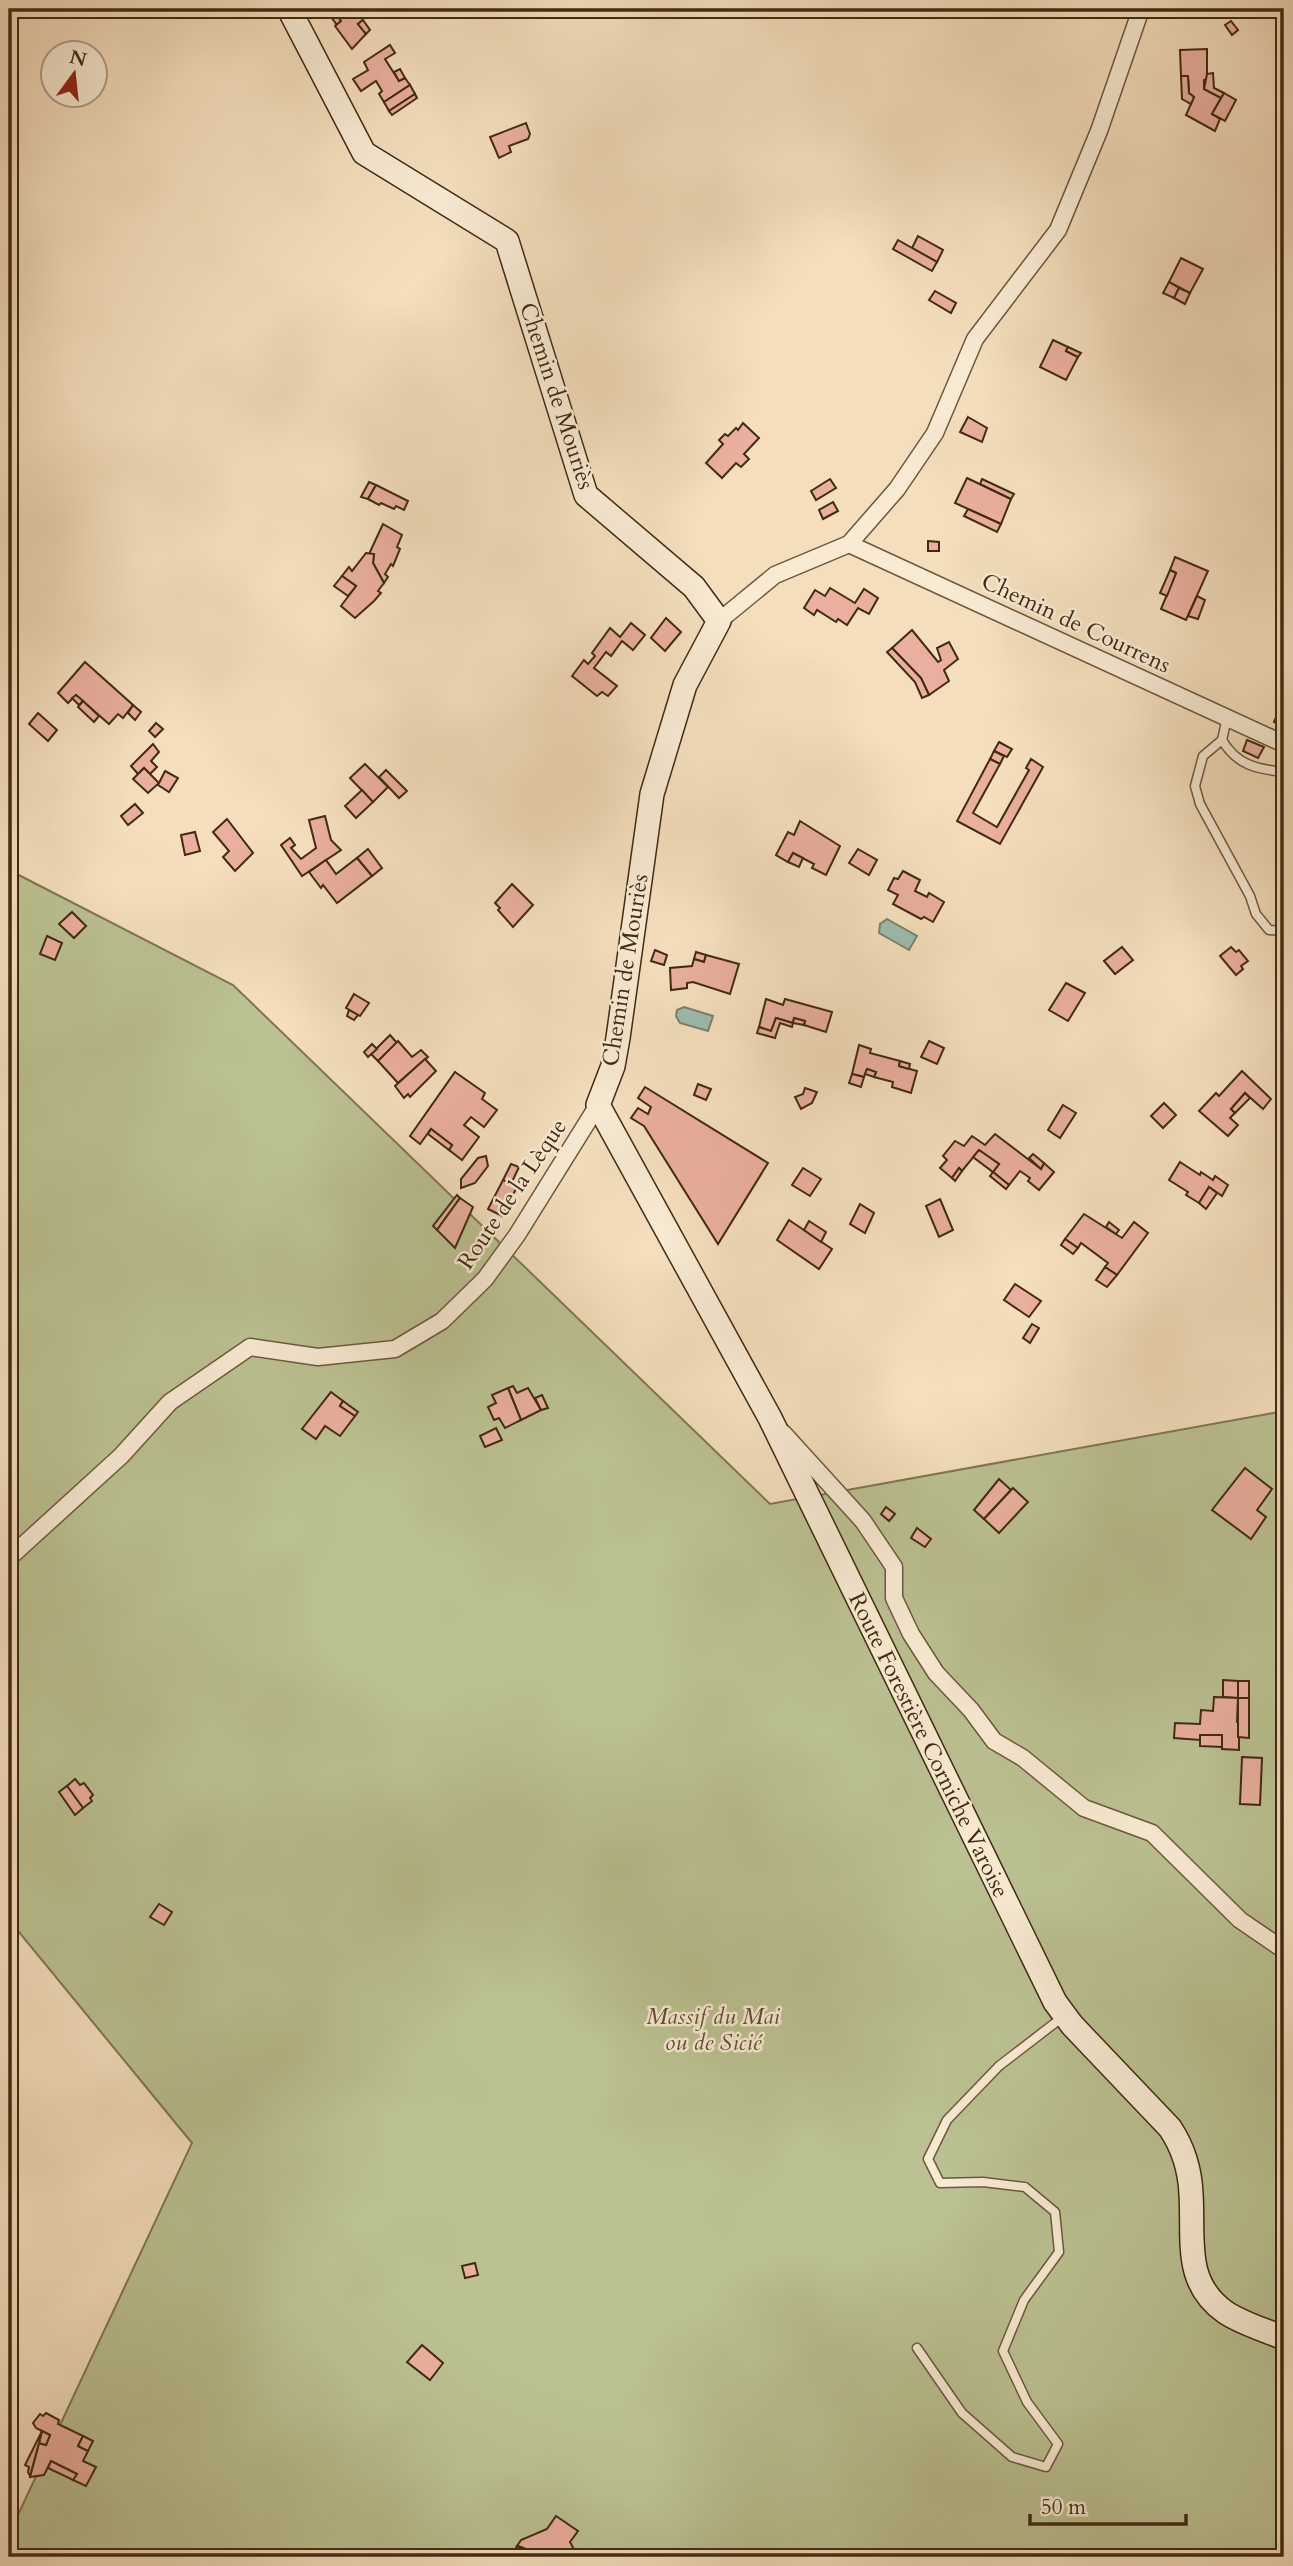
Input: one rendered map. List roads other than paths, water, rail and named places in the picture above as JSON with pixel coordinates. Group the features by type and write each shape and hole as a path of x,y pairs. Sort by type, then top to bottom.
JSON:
{"street":[{"name":"Chemin de Mouriès","path":"289,9 364,153 507,241 586,495 694,587 719,621 685,685 652,794 618,1038 613,1066 598,1105"},
{"path":"719,621 775,575 849,544 897,489 934,433 975,339 1058,230 1099,131 1141,9"},
{"name":"Chemin de Courrens","path":"849,544 1284,744"},
{"name":"Route Forestière Corniche Varoise","path":"598,1105 769,1418 1064,2016 1170,2128 1180,2144 1186,2159 1191,2193 1193,2260 1202,2289 1211,2300 1237,2319 1284,2338"},
{"name":"Route de la Lèque","path":"9,1558 121,1457 170,1402 250,1347 318,1356 395,1349 442,1321 485,1279 517,1235 598,1105"},
{"path":"769,1418 863,1521 894,1567 894,1598 911,1634 936,1674 971,1710 994,1741 1023,1758 1084,1808 1152,1833 1240,1920 1284,1951"}],"lane":[{"path":"1227,718 1222,740 1203,756 1195,786 1200,804 1250,896 1256,914 1269,930 1284,930"},
{"path":"1222,740 1230,753 1257,769 1284,772"},
{"path":"916,2348 962,2413 1012,2457 1046,2467 1058,2444 1027,2402 1003,2351 1024,2300 1059,2252 1055,2211 1025,2187 983,2182 940,2183 928,2159 947,2120 999,2066 1064,2016"}],"park label":[{"name":"Massif du Mai ou de Sicié","path":"713,2029"}]}
